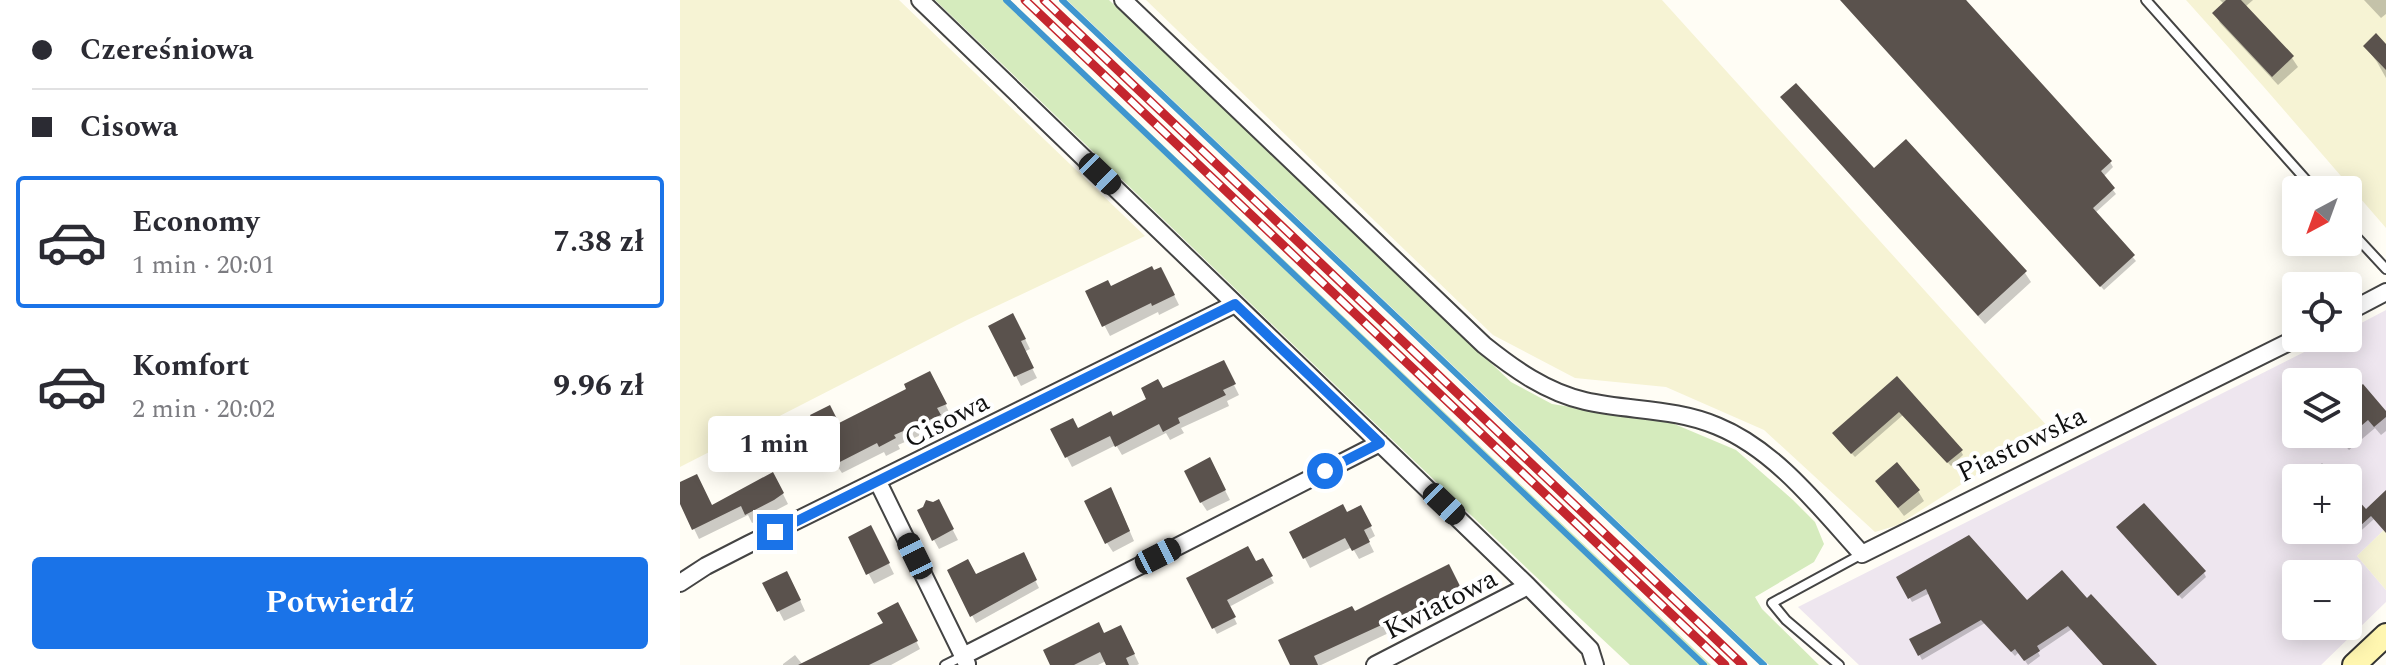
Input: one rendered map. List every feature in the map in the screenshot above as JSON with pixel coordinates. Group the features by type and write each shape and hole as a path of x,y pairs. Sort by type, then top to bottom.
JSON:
{"street":[{"path":"920,0 1528,586 1590,649 1595,665"},
{"path":"1123,0 1484,345 1508,364 1530,379 1584,401 1683,415 1746,441 1773,461 1862,554"},
{"path":"2362,305 2386,292"},
{"name":"Cisowa","path":"680,583 706,566 1235,304"},
{"name":"Piastowska","path":"1862,554 2282,345"},
{"path":"878,482 966,660 1380,443"},
{"name":"Kwiatowa","path":"1375,665 1528,586"},
{"path":"2354,665 2386,635"}],"lane":[{"path":"2146,0 2303,176"},
{"path":"2362,243 2386,269"},
{"name":"Piastowska","path":"1839,665 1786,620 1772,603 1862,554"},
{"path":"945,665 966,660"}],"shaded area":[{"path":"680,0 899,0 1145,236 967,320 680,467"},
{"path":"1146,0 1662,0 2049,428 1898,525 1875,532 1764,430 1666,387 1575,378 1493,335"},
{"path":"2186,0 2386,0 2386,228 2362,200 2362,176 2341,176"},
{"path":"2386,310 2386,528 2357,556 2360,560 2282,560 2282,640 2347,640 2321,665 1859,665 1798,607 2304,352 2362,352 2362,323"},
{"path":"2386,528 2386,590 2362,560 2357,556"},
{"path":"2362,562 2386,590 2386,602 2362,625"}],"green space":[{"path":"935,0 1010,0 1711,665 1630,665"},
{"path":"1067,0 1109,0 1511,382 1552,404 1672,423 1736,450 1793,500 1815,522 1824,544 1814,562 1755,597 1762,609 1819,665 1769,665"}],"building":[{"path":"1840,0 1966,0 2112,161 2101,171 2115,188 2093,208 2135,255 2100,287"},
{"path":"2226,0 2241,0 2294,56 2272,77 2212,13"},
{"path":"2376,33 2386,44 2386,70 2363,46"},
{"path":"1796,83 1874,168 1906,139 2027,271 1978,316 1780,97"},
{"path":"1152,266 1154,270 1161,267 1175,295 1102,327 1085,291 1108,280 1111,286"},
{"path":"1013,313 1026,339 1021,341 1034,368 1014,377 988,326"},
{"path":"1224,360 1236,384 1223,390 1226,395 1178,418 1180,423 1163,432 1159,424 1115,447 1110,436 1065,458 1050,429 1073,418 1078,428 1111,411 1113,416 1146,399 1141,388 1158,379 1163,388"},
{"path":"930,371 947,404 937,408 941,415 894,435 896,438 879,447 877,443 834,465 810,415 830,405 839,423 906,389 904,384"},
{"path":"1897,376 1963,450 1947,463 1899,412 1851,454 1832,433"},
{"path":"2362,385 2386,411 2386,417 2374,427 2368,420 2362,425"},
{"path":"1210,457 1226,490 1200,503 1184,471"},
{"path":"1897,462 1920,490 1898,508 1875,481"},
{"path":"773,472 784,493 745,515 741,506 692,530 680,504 680,482 697,474 712,505"},
{"path":"1111,487 1130,531 1105,544 1084,501"},
{"path":"2386,490 2386,533 2371,516 2362,524 2362,505 2366,509"},
{"path":"939,499 954,529 932,541 917,510 923,507 926,500 933,502"},
{"path":"2144,503 2206,571 2178,596 2116,527"},
{"path":"1343,504 1347,512 1361,505 1372,526 1364,530 1370,542 1352,551 1345,538 1303,559 1289,532"},
{"path":"871,525 890,563 866,575 848,537"},
{"path":"1969,535 2027,600 2062,570 2087,598 2091,594 2157,665 2103,665 2068,626 2037,646 2040,651 2024,661 2015,649 2011,652 1981,620 1918,656 1909,639 1941,623 1926,589 1908,599 1896,577"},
{"path":"1248,546 1256,561 1263,558 1273,576 1227,600 1236,617 1212,629 1186,578"},
{"path":"1024,552 1037,580 970,617 947,570 968,559 976,574"},
{"path":"1449,564 1461,588 1389,624 1314,656 1318,665 1290,665 1278,640 1352,606 1355,611"},
{"path":"787,571 801,600 777,612 762,583"},
{"path":"898,602 918,641 869,665 798,665 883,623 877,613"},
{"path":"1099,622 1104,633 1121,625 1135,654 1126,658 1129,665 1106,665 1100,652 1074,665 1050,665 1043,650"}],"waterway":[{"path":"1006,0 1704,665"},
{"path":"1062,0 1764,665"}],"railway":[{"path":"1025,0 1725,665"},
{"path":"1044,0 1743,665"}],"route":[{"path":"775,532 1235,304 1380,443 1325,471"}]}
